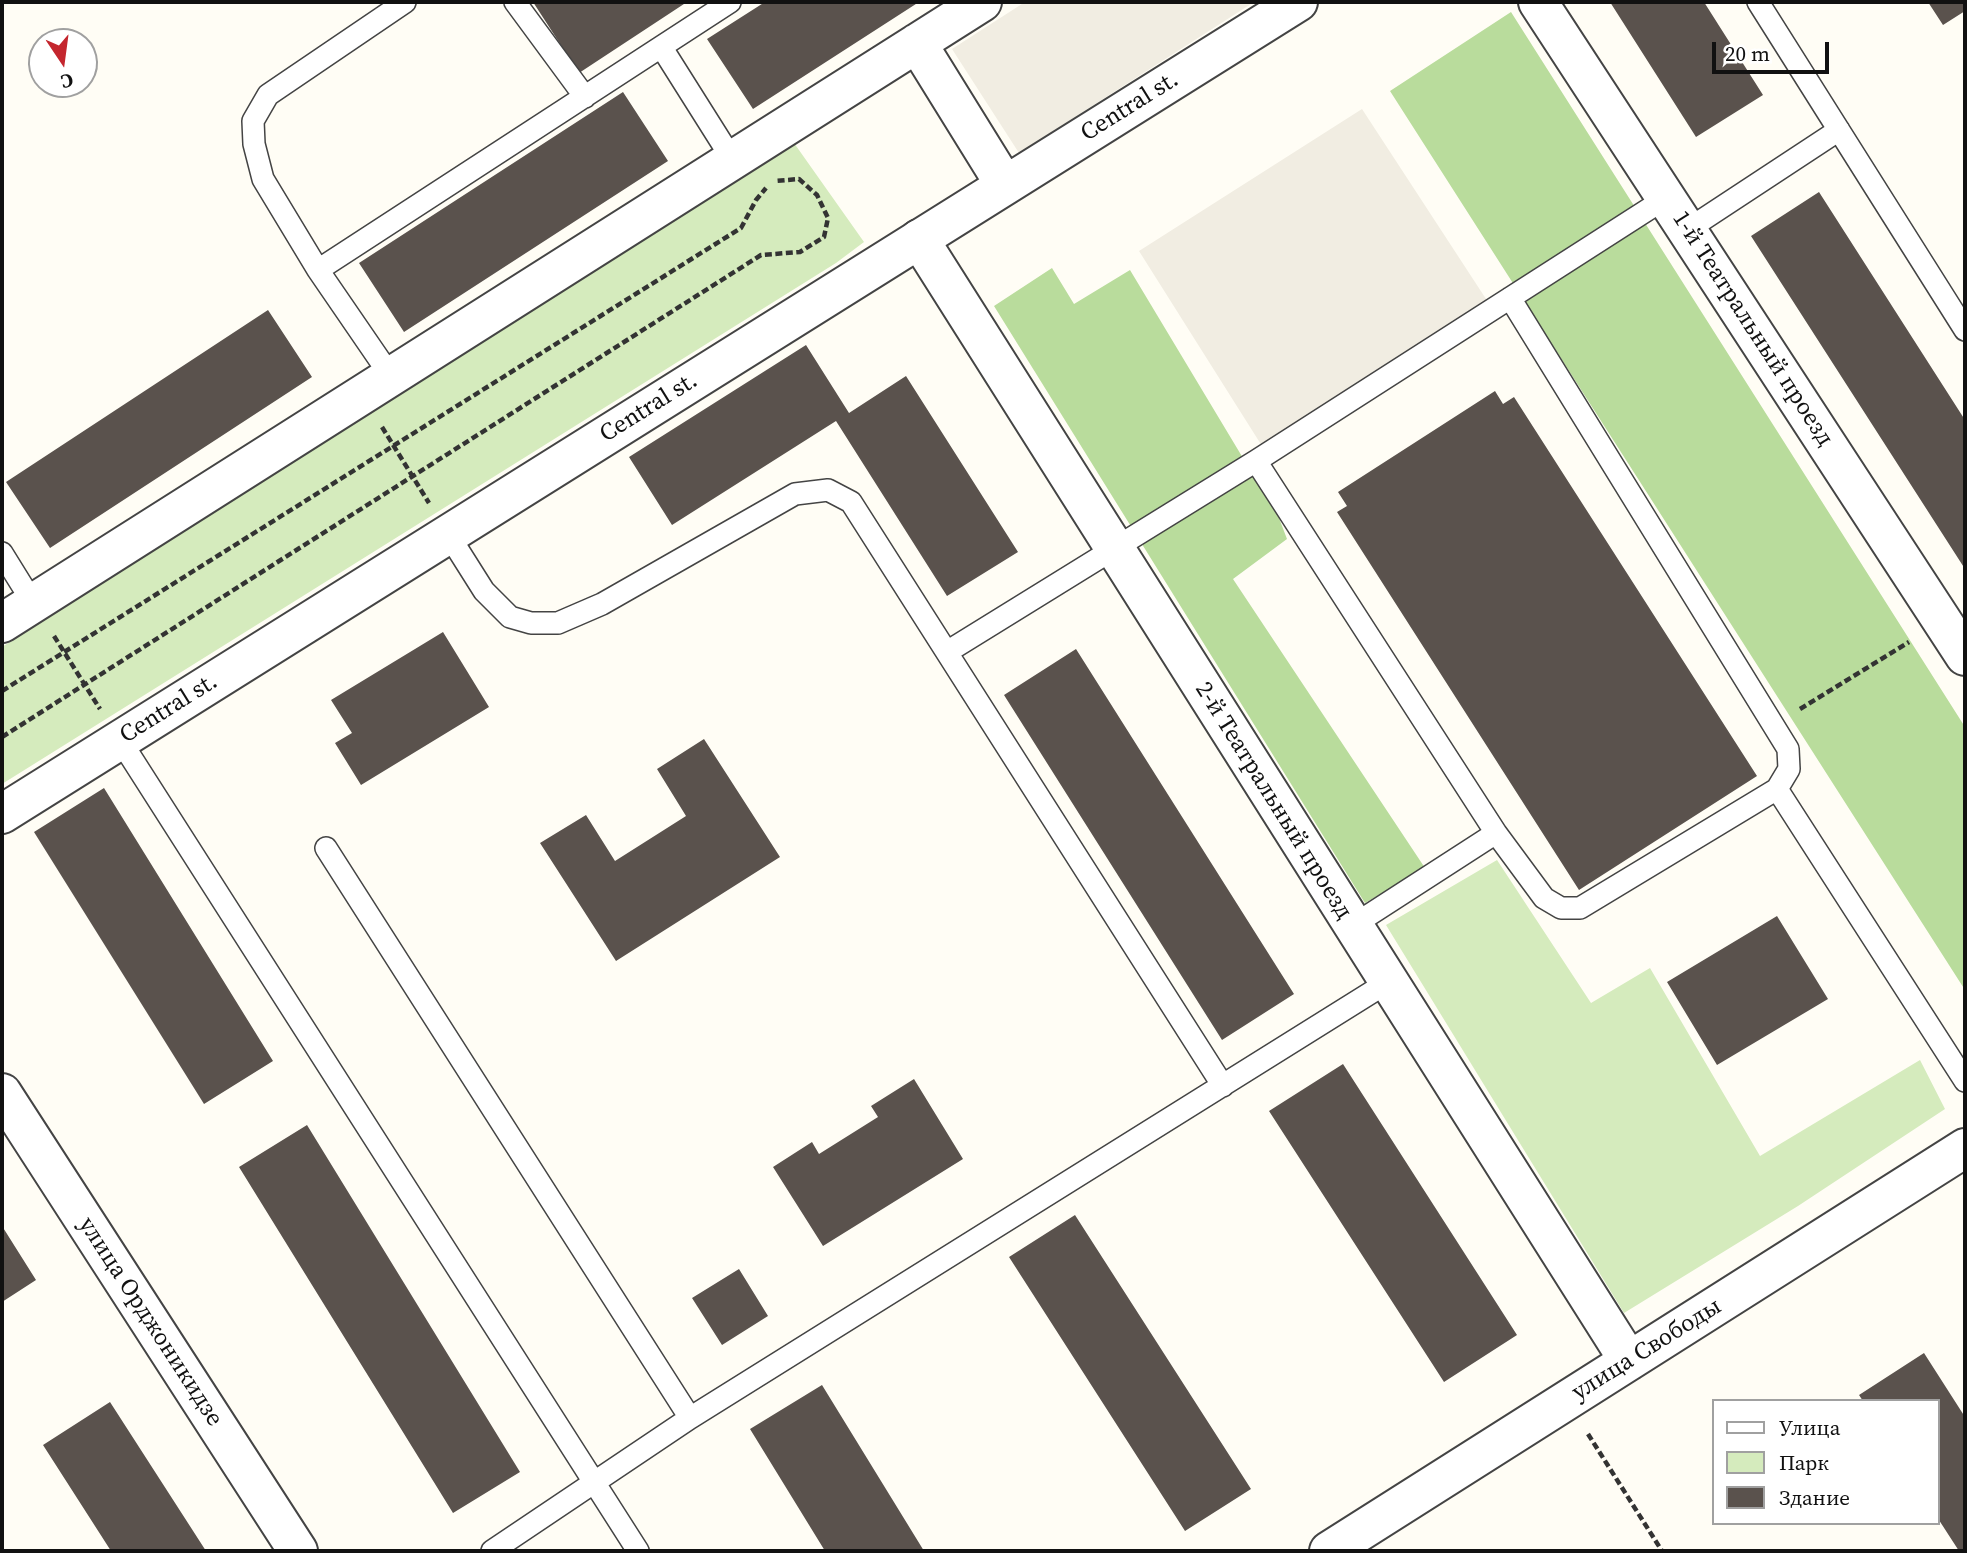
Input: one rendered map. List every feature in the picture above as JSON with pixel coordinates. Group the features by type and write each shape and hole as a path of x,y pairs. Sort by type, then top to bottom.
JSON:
{"street":[{"path":"17,613 982,2"},
{"name":"Central st.","path":"2,814 1298,2"},
{"name":"1-й Театральный проезд","path":"1538,2 1965,656"},
{"path":"917,43 1005,185"},
{"name":"2-й Театральный проезд","path":"919,239 1629,1361"},
{"name":"улица Орджоникидзе","path":"2,1093 298,1551"},
{"name":"улица Свободы","path":"1329,1551 1965,1148"}],"lane":[{"path":"375,385 318,270 263,179 254,144 253,121 268,95 405,2"},
{"path":"515,2 585,97"},
{"path":"318,270 730,2"},
{"path":"1758,2 1965,330"},
{"path":"662,47 732,159"},
{"path":"1687,230 1839,130"},
{"path":"947,652 1256,461 1666,198"},
{"path":"1256,461 1496,833 1544,898 1561,908 1580,908 1777,789 1789,769 1788,749 1510,298"},
{"path":"447,534 484,591 510,617 531,623 558,623 602,604 795,494 828,490 851,502 1223,1086"},
{"path":"2,553 17,613"},
{"path":"120,740 638,1551"},
{"path":"1777,789 1965,1081"},
{"path":"1352,926 1496,833"},
{"path":"326,848 690,1418"},
{"path":"492,1551 690,1418 1388,982"}],"path":[{"path":"2,691 741,228 756,200 772,181 799,179 817,195 828,218 824,237 800,252 761,255 2,737"},
{"path":"375,385 394,445 447,534"},
{"path":"17,613 64,652 120,740"},
{"path":"1773,726 1942,622"},
{"path":"1567,1401 1662,1551"}],"green space":[{"path":"1511,12 1965,727 1965,990 1390,91"},
{"path":"794,143 864,242 836,263 2,784 2,647"},
{"path":"1052,268 1074,304 1130,270 1279,518 1287,539 1233,579 1425,868 1365,903 994,306"},
{"path":"1497,860 1591,1003 1650,968 1760,1156 1920,1060 1945,1109 1798,1206 1624,1313 1386,925"}],"shaded area":[{"path":"1025,2 1254,2 1019,153 952,49"},
{"path":"1362,109 1488,302 1262,446 1139,251"}],"building":[{"path":"533,2 687,2 579,73"},
{"path":"765,2 919,2 753,109 707,39"},
{"path":"1610,2 1704,2 1763,95 1696,137"},
{"path":"1928,2 1965,2 1965,11 1943,25"},
{"path":"623,92 668,161 404,332 359,263"},
{"path":"1819,192 1965,420 1965,569 1751,236"},
{"path":"268,310 312,377 50,548 6,482"},
{"path":"806,345 849,413 906,376 1018,552 947,596 836,421 672,525 629,457"},
{"path":"1495,391 1503,404 1514,397 1757,776 1579,890 1337,512 1347,506 1338,492"},
{"path":"443,632 489,707 361,785 335,743 352,733 331,700"},
{"path":"1076,649 1294,994 1222,1040 1004,695"},
{"path":"704,739 780,857 616,961 540,843 586,815 615,861 686,816 657,769"},
{"path":"104,788 273,1061 204,1104 34,832"},
{"path":"1777,916 1828,999 1717,1065 1667,982"},
{"path":"1343,1064 1517,1335 1444,1382 1269,1111"},
{"path":"914,1079 963,1159 823,1246 773,1167 812,1142 819,1154 878,1117 871,1106"},
{"path":"307,1125 520,1472 453,1513 239,1167"},
{"path":"1075,1215 1251,1489 1185,1531 1009,1257"},
{"path":"2,1226 36,1280 2,1302"},
{"path":"739,1269 768,1316 722,1345 692,1298"},
{"path":"1924,1353 1965,1417 1965,1551 1959,1551 1939,1520 1939,1399 1862,1399 1859,1395"},
{"path":"822,1385 924,1551 825,1551 750,1429"},
{"path":"110,1402 206,1551 111,1551 43,1445"}]}
